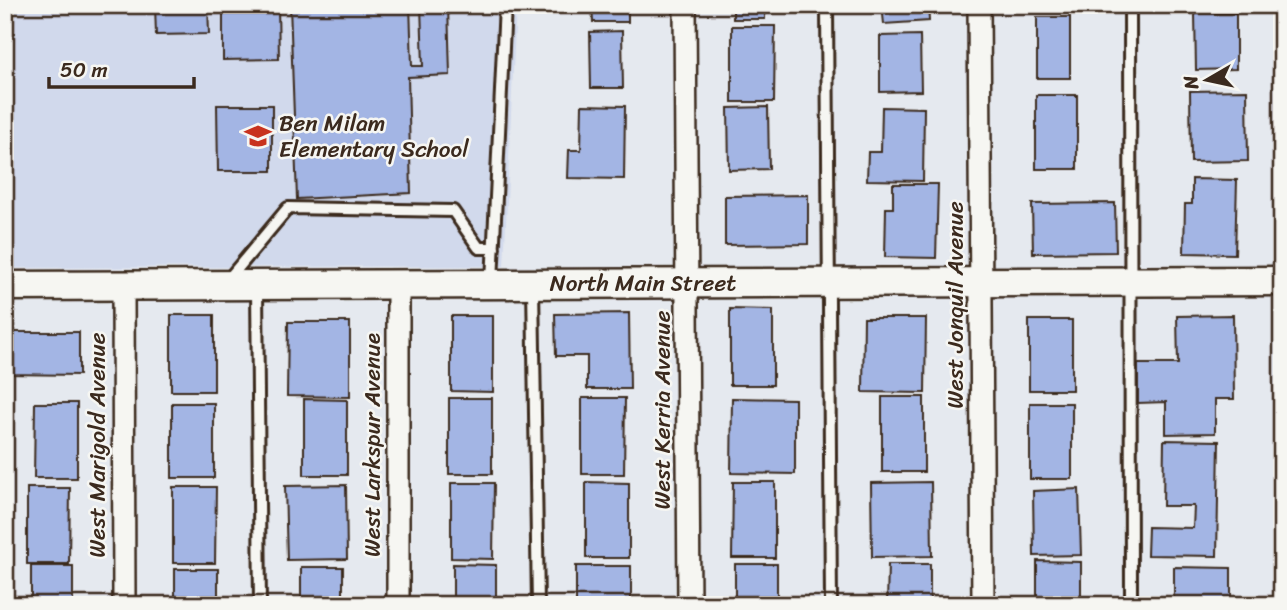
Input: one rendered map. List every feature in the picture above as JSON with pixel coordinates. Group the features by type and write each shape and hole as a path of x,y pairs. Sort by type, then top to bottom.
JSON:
{"street":[{"name":"West Kerria Avenue","path":"685,5 689,605"},
{"name":"West Jonquil Avenue","path":"979,5 983,605"},
{"name":"North Main Street","path":"5,286 1282,281"},
{"name":"West Larkspur Avenue","path":"398,284 398,605"},
{"name":"West Marigold Avenue","path":"122,286 124,605"}],"lane":[{"path":"492,284 505,5"},
{"path":"827,5 831,605"},
{"path":"1130,5 1131,605"},
{"path":"223,285 288,208 453,211 479,248 494,248"},
{"path":"533,284 538,605"},
{"path":"257,285 260,605"}],"shaded area":[{"name":"Ben Milam Elementary School","path":"5,5 516,5 504,266 5,268"}],"building":[{"path":"155,5 208,5 209,34 156,35"},
{"path":"223,5 278,5 279,59 223,60"},
{"path":"290,5 410,5 412,66 423,66 421,5 448,5 450,75 408,77 411,193 297,199"},
{"path":"592,5 628,5 628,22 593,22"},
{"path":"733,5 765,5 765,19 733,19"},
{"path":"882,5 928,5 929,21 884,24"},
{"path":"1195,13 1236,13 1236,69 1196,70"},
{"path":"1037,17 1070,17 1070,78 1037,78"},
{"path":"732,26 775,26 774,102 732,102"},
{"path":"622,31 623,88 591,88 590,32"},
{"path":"920,35 921,91 880,92 880,36"},
{"path":"1247,90 1248,161 1191,162 1190,91"},
{"path":"1036,95 1077,95 1077,169 1036,169"},
{"path":"217,105 272,105 272,171 218,171"},
{"path":"582,105 625,106 624,179 568,178 569,150 581,150"},
{"path":"768,107 769,169 729,170 728,108"},
{"path":"882,107 924,108 923,181 867,180 868,152 881,152"},
{"path":"1192,179 1237,180 1235,254 1184,253 1185,204 1192,204"},
{"path":"893,184 938,184 936,258 885,257 886,208 893,208"},
{"path":"808,195 808,244 725,245 725,196"},
{"path":"1115,203 1116,252 1033,253 1032,204"},
{"path":"730,309 773,310 773,385 730,385"},
{"path":"629,313 630,389 587,389 587,356 556,356 555,314"},
{"path":"171,315 214,315 214,391 171,391"},
{"path":"1233,315 1234,399 1215,399 1215,433 1166,434 1166,402 1138,403 1138,364 1178,364 1177,316"},
{"path":"451,316 493,316 493,392 451,391"},
{"path":"864,318 926,318 925,393 863,392"},
{"path":"1029,320 1072,320 1072,390 1029,390"},
{"path":"288,322 350,322 350,397 287,396"},
{"path":"5,332 79,332 79,375 5,374"},
{"path":"882,397 924,397 924,472 882,472"},
{"path":"449,398 492,398 492,474 449,474"},
{"path":"582,398 625,398 624,474 582,474"},
{"path":"732,398 795,399 795,474 731,473"},
{"path":"304,399 347,400 347,475 304,475"},
{"path":"35,403 77,403 77,478 34,478"},
{"path":"172,403 214,403 214,478 172,478"},
{"path":"1030,403 1072,403 1072,479 1030,479"},
{"path":"1164,440 1219,441 1217,556 1147,555 1148,527 1193,528 1194,506 1163,506"},
{"path":"586,482 629,483 629,558 586,558"},
{"path":"733,482 775,482 775,558 732,558"},
{"path":"931,482 932,556 872,557 871,483"},
{"path":"451,483 494,483 493,559 451,558"},
{"path":"346,485 347,559 287,560 285,486"},
{"path":"173,487 216,487 215,563 173,563"},
{"path":"27,488 70,488 69,564 27,564"},
{"path":"1079,489 1081,555 1034,556 1033,491"},
{"path":"1037,561 1081,562 1081,605 1037,605"},
{"path":"453,564 496,565 496,605 453,605"},
{"path":"735,564 777,564 777,605 735,605"},
{"path":"888,564 930,564 930,605 887,605"},
{"path":"31,566 73,566 73,605 31,605"},
{"path":"576,566 631,566 631,605 576,605"},
{"path":"301,567 343,567 343,605 301,605"},
{"path":"1174,567 1231,568 1231,605 1192,605 1192,601 1174,601"},
{"path":"175,569 218,569 218,605 175,605"}],"place":[{"name":"Ben Milam Elementary School","path":"258,136"}]}
